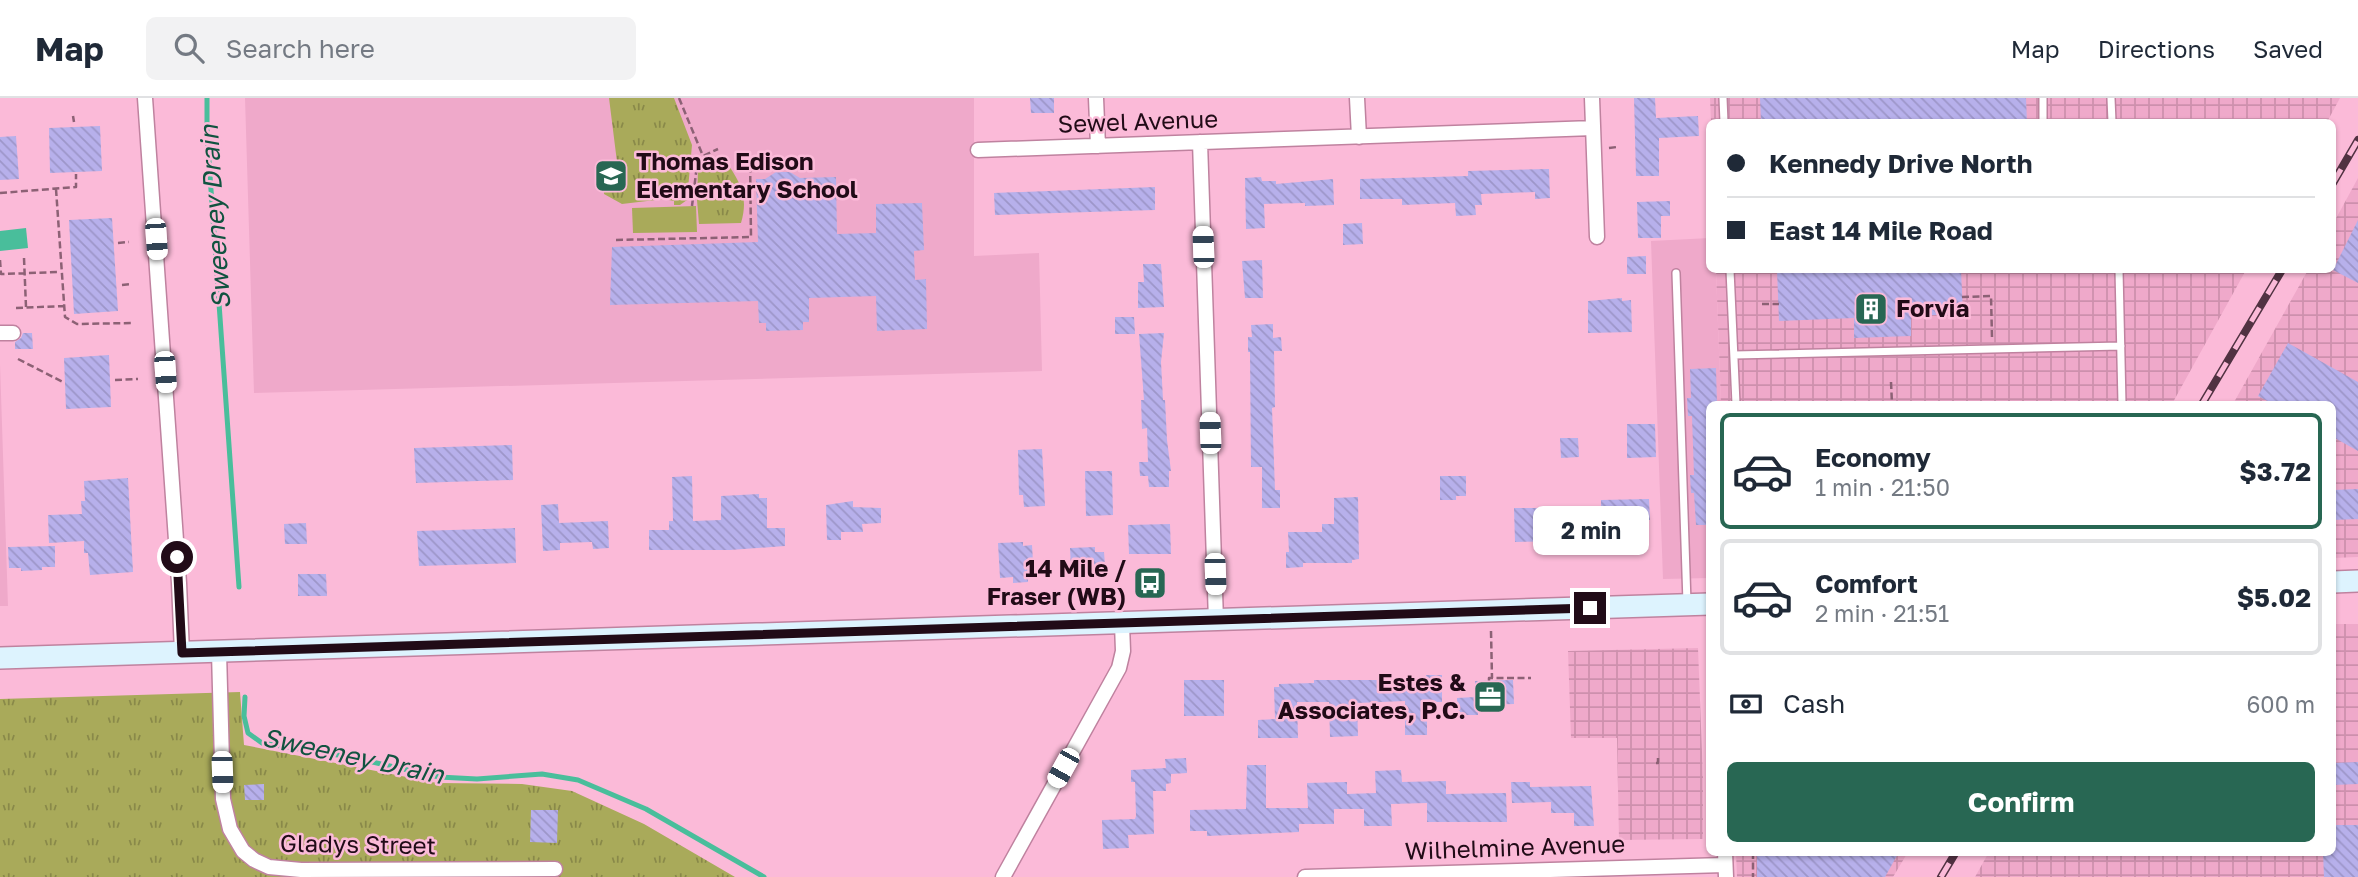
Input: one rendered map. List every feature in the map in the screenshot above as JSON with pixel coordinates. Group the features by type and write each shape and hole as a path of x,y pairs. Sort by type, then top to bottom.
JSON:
{"main road":[{"path":"2336,582 2358,581"},
{"path":"0,658 1706,604"}],"street":[{"path":"145,98 182,653"},
{"path":"1096,98 1098,146"},
{"path":"1357,98 1359,137"},
{"path":"1592,98 1597,237"},
{"name":"Sewel Avenue","path":"978,150 1593,128"},
{"path":"1200,142 1216,621"},
{"path":"1003,877 1119,668 1123,651 1122,624"},
{"name":"Gladys Street","path":"219,652 225,814 236,841 254,860 269,867 301,870 555,869"},
{"name":"Wilhelmine Avenue","path":"1305,877 1725,865"}],"lane":[{"path":"1723,98 1724,119"},
{"path":"2043,98 2043,119"},
{"path":"2111,98 2112,119"},
{"path":"1730,273 1736,401"},
{"path":"2119,273 2122,401"},
{"path":"1676,274 1687,604"},
{"path":"1734,355 2121,346"}],"path":[{"path":"679,98 703,156"},
{"path":"73,116 74,122"},
{"path":"1606,148 1617,147"},
{"path":"692,206 696,173 703,156 718,149"},
{"path":"616,240 751,237 750,157"},
{"path":"0,193 76,187 76,174"},
{"path":"56,189 65,317 77,324 134,323"},
{"path":"118,243 129,242"},
{"path":"60,246 66,246"},
{"path":"24,258 26,307"},
{"path":"1,260 1,274 62,272"},
{"path":"122,285 132,284"},
{"path":"63,288 69,288"},
{"path":"1962,297 1991,296 1992,337"},
{"path":"1762,304 1779,304"},
{"path":"16,308 64,306"},
{"path":"18,359 63,382"},
{"path":"115,380 138,379"},
{"path":"1891,382 1892,401"},
{"path":"1491,631 1490,679 1531,678"},
{"path":"1656,763 1658,756"},
{"path":"1753,856 1753,877"}],"shaded area":[{"name":"Thomas Edison Elementary School","path":"245,98 974,98 974,256 1039,253 1042,371 254,393"},
{"path":"1710,98 2340,98 2329,119 1711,119"},
{"path":"2358,178 2358,557 2336,558 2336,401 2235,401 2306,273 2336,273 2336,218"},
{"path":"26,228 28,248 0,251 0,231"},
{"path":"1706,238 1706,273 1716,273 1721,401 1706,401 1706,578 1663,579 1651,241"},
{"name":"Forvia","path":"1716,273 2244,273 2174,401 1721,401"},
{"path":"0,364 8,606 0,606"},
{"path":"2336,624 2358,624 2358,877 1975,877 1987,856 2336,856"},
{"path":"1698,648 1703,839 1619,840 1617,738 1571,738 1568,651"},
{"path":"1736,856 1906,856 1893,877 1737,877"}],"green space":[{"path":"609,98 674,98 692,145 687,200 680,205 674,205 674,201 664,199 622,204 604,194 603,178 618,170"},
{"path":"725,160 742,190 744,205 741,223 699,224 698,170 714,161"},
{"path":"696,206 697,232 633,233 632,208"},
{"path":"240,692 244,745 437,783 522,784 572,791 644,824 735,877 0,877 0,699"}],"building":[{"path":"1030,98 1054,98 1054,113 1031,113"},
{"path":"1634,98 1655,98 1656,118 1698,116 1699,136 1659,138 1659,176 1636,176"},
{"path":"1760,98 2026,98 2027,119 1761,119"},
{"path":"100,126 102,171 50,173 49,128"},
{"path":"16,136 19,179 0,180 0,137"},
{"path":"1549,169 1550,198 1535,199 1535,192 1481,194 1482,205 1475,205 1476,215 1456,216 1455,203 1402,205 1402,199 1360,199 1360,179 1468,176 1468,171"},
{"name":"Thomas Edison Elementary School","path":"776,172 790,172 800,178 836,177 837,234 876,233 876,204 922,203 924,250 914,251 915,280 926,279 927,329 877,331 876,296 809,298 809,322 803,322 803,330 766,331 766,323 759,323 758,301 610,305 612,247 758,242 756,179 765,179"},
{"path":"1261,177 1262,181 1276,181 1276,184 1333,179 1334,205 1264,204 1265,228 1246,229 1245,178"},
{"path":"1155,187 1155,210 995,215 994,193"},
{"path":"1670,201 1670,216 1661,216 1661,238 1638,238 1637,202"},
{"path":"112,218 118,311 74,314 69,220"},
{"path":"2358,220 2358,283 2336,272 2336,264"},
{"path":"1362,223 1363,244 1343,245 1343,224"},
{"path":"1646,256 1646,274 1627,274 1627,257"},
{"path":"1262,260 1263,298 1245,298 1242,261"},
{"path":"1143,264 1161,264 1164,307 1138,308 1138,282 1144,282"},
{"name":"Forvia","path":"1777,273 1961,273 1963,314 1911,316 1911,336 1854,338 1854,318 1779,321"},
{"path":"1622,298 1622,301 1631,300 1632,332 1588,333 1588,301"},
{"path":"1115,317 1134,317 1135,334 1115,334"},
{"path":"1273,324 1273,338 1281,337 1282,351 1274,351 1275,407 1272,408 1275,490 1280,490 1280,508 1262,508 1262,467 1251,467 1248,337 1252,337 1251,325"},
{"path":"23,333 32,333 33,349 15,349 15,342"},
{"path":"1164,333 1161,362 1171,471 1169,487 1149,487 1148,476 1140,476 1139,462 1148,462 1147,428 1142,429 1141,400 1144,400 1139,334"},
{"path":"2288,343 2358,382 2358,451 2336,439 2336,401 2267,401 2258,396"},
{"path":"109,355 111,407 66,409 64,358"},
{"path":"1716,368 1717,401 1706,401 1706,525 1696,525 1694,493 1691,493 1690,475 1694,475 1692,416 1688,416 1687,398 1691,398 1690,369"},
{"path":"1627,424 1655,424 1656,457 1627,458"},
{"path":"1560,438 1578,438 1579,457 1561,458"},
{"path":"512,445 513,480 416,483 414,448"},
{"path":"1042,449 1045,506 1024,507 1023,495 1019,495 1018,450"},
{"path":"1085,471 1112,471 1113,515 1086,516"},
{"path":"692,476 693,521 721,520 721,496 759,494 759,498 767,498 767,528 785,528 785,546 730,550 649,550 649,530 669,530 669,521 673,521 672,477"},
{"path":"1440,476 1466,476 1466,496 1456,496 1456,500 1440,500"},
{"path":"128,478 133,572 90,575 84,541 49,543 48,515 82,514 81,501 85,501 84,481"},
{"path":"2358,489 2358,519 2336,520 2336,490"},
{"path":"1358,497 1359,559 1352,560 1352,563 1303,563 1303,567 1286,568 1286,552 1289,552 1288,532 1322,532 1322,524 1334,524 1334,498"},
{"path":"1649,499 1650,520 1601,521 1601,500"},
{"path":"853,501 853,507 881,508 881,523 862,524 863,532 841,532 841,540 827,540 826,505"},
{"path":"558,504 559,523 608,521 609,548 593,549 592,542 560,543 560,550 543,551 541,505"},
{"path":"1514,508 1541,508 1542,512 1559,512 1559,519 1574,518 1574,541 1515,542"},
{"path":"306,523 307,544 285,544 284,524"},
{"path":"1170,524 1171,554 1129,554 1128,525"},
{"path":"515,528 516,563 419,566 417,531"},
{"path":"1023,542 1023,546 1032,545 1033,562 1028,562 1028,582 1013,583 1013,577 1000,578 998,543"},
{"path":"55,546 55,567 21,571 21,568 9,568 8,547"},
{"path":"1095,547 1095,552 1104,552 1105,565 1096,565 1096,568 1071,567 1070,548"},
{"path":"298,574 326,574 327,596 298,596"},
{"path":"1426,675 1442,675 1442,702 1427,702 1427,735 1405,735 1405,701 1357,703 1358,736 1330,737 1329,702 1297,702 1298,738 1258,738 1258,720 1275,719 1274,687 1279,687 1279,684 1314,683 1314,680 1426,680"},
{"path":"1184,680 1224,680 1224,716 1184,716"},
{"name":"Estes & Associates, P.C.","path":"1513,680 1514,704 1478,705 1478,715 1457,715 1457,698 1475,697 1475,681"},
{"path":"1186,758 1187,773 1171,774 1171,783 1166,784 1166,791 1153,791 1154,834 1128,835 1129,848 1103,849 1102,820 1135,819 1135,782 1131,782 1131,770 1166,768 1165,759"},
{"path":"2358,762 2358,784 2336,785 2336,763"},
{"path":"1247,765 1266,765 1266,808 1308,808 1307,783 1347,782 1347,794 1376,793 1375,771 1401,770 1402,782 1446,781 1446,794 1506,793 1507,822 1427,822 1427,803 1391,804 1392,826 1364,826 1364,809 1334,809 1334,824 1299,824 1299,832 1207,836 1207,831 1190,831 1190,810 1246,809"},
{"path":"1511,782 1530,782 1530,787 1591,786 1594,826 1574,826 1574,813 1551,813 1551,802 1512,803"},
{"path":"264,784 264,800 245,800 244,785"},
{"path":"531,810 558,810 557,843 530,842"},
{"path":"2336,825 2358,825 2358,877 2324,877 2323,856 2336,856"},
{"path":"1757,856 1897,856 1885,877 1757,877"}],"waterway":[{"name":"Sweeney Drain","path":"207,98 207,133 239,587"},
{"name":"Sweeney Drain","path":"245,697 244,716 248,733 262,743 350,757 439,777 477,779 542,774 578,780 646,809 764,877"}],"railway":[{"path":"2336,178 2358,140"},
{"path":"2204,401 2280,273"},
{"path":"1941,877 1954,856"}],"place":[{"name":"Thomas Edison Elementary School","path":"611,176"},
{"name":"Forvia","path":"1871,309"},
{"name":"14 Mile / Fraser (WB)","path":"1150,583"},
{"name":"Estes & Associates, P.C.","path":"1490,697"}],"route":[{"path":"177,557 182,653 1590,608"}]}
